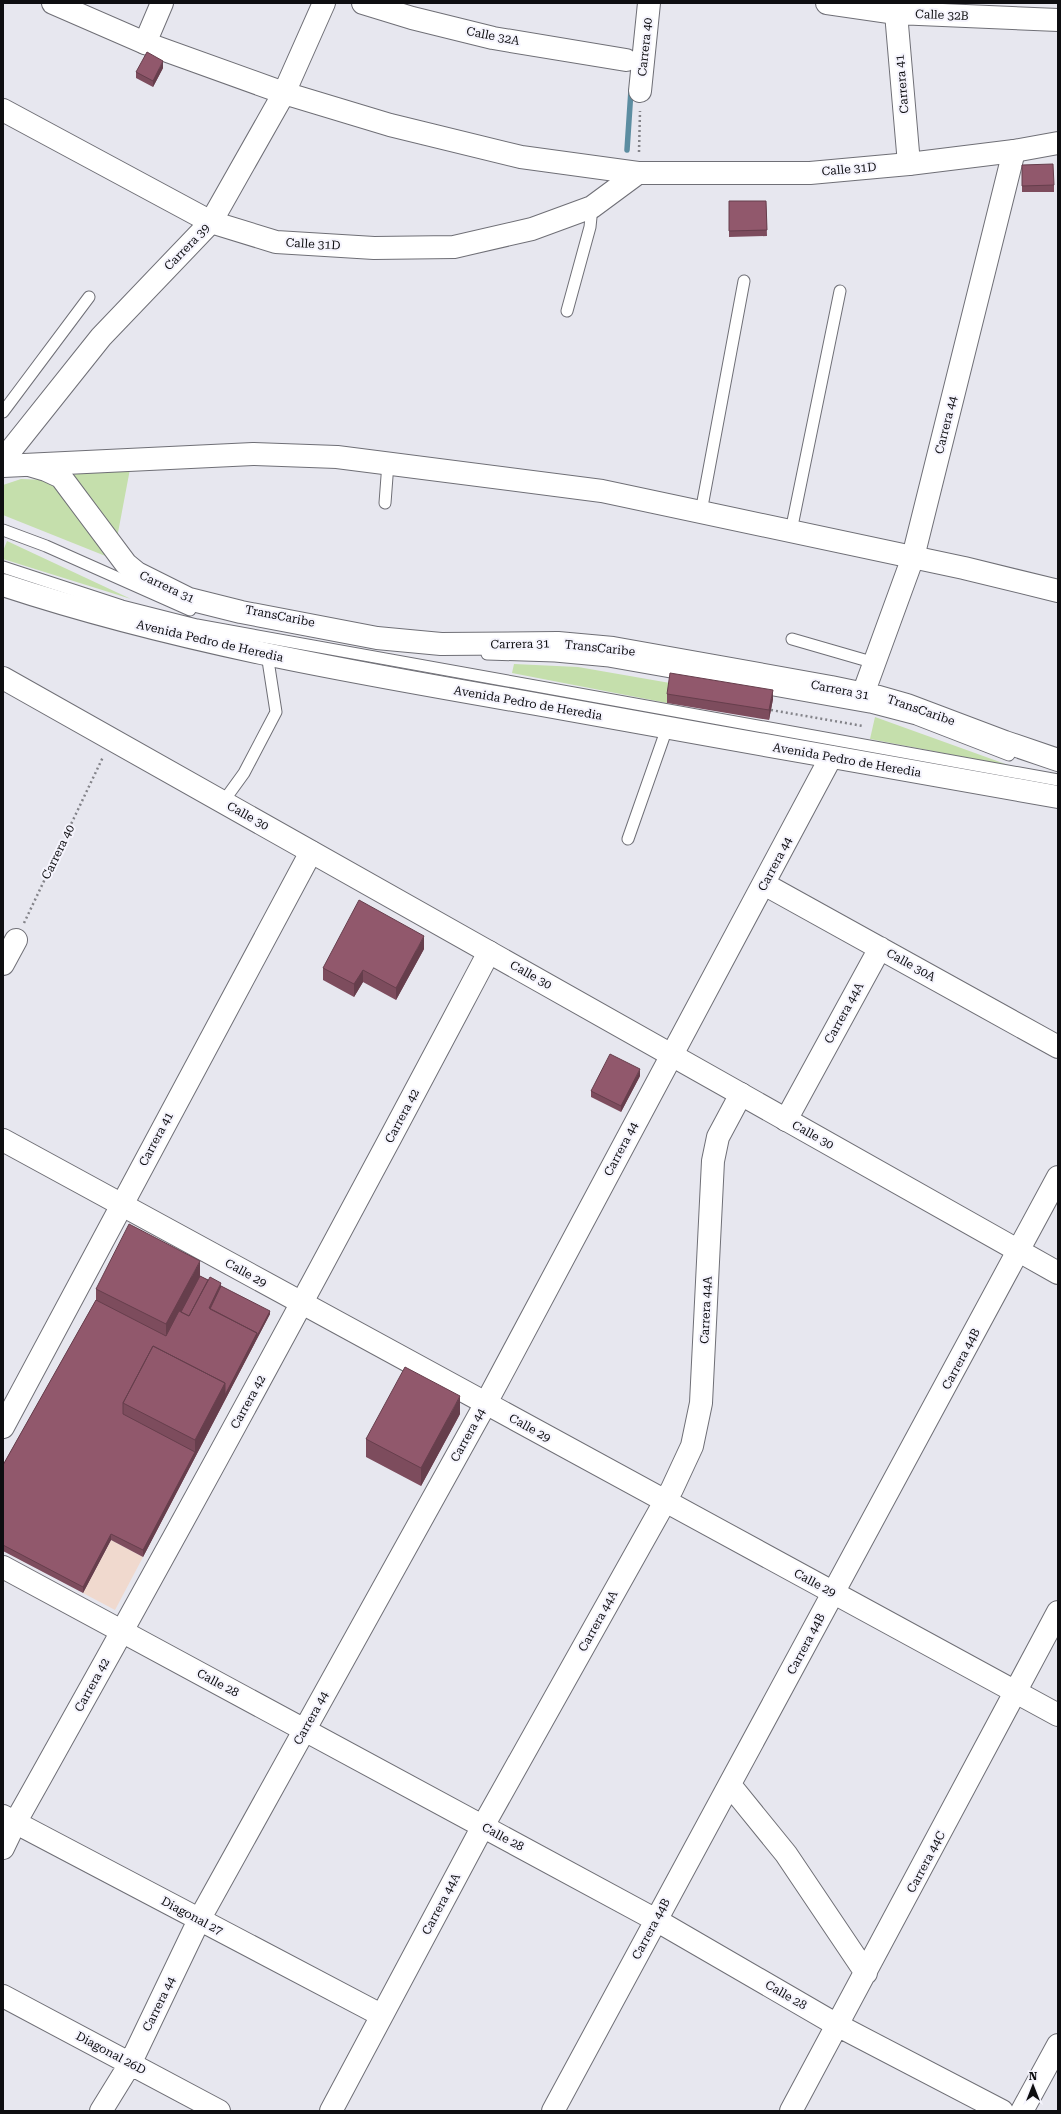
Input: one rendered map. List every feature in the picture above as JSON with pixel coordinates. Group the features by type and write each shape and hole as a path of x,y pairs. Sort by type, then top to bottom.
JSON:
{"main road":[{"name":"Calle 31D","path":"53,3 145,43 284,93 390,125 521,157 638,173 810,173 909,164 1014,151 1058,143"},
{"path":"145,43 162,3"},
{"name":"Carrera 39","path":"3,460 101,337 211,222 284,93 324,3"},
{"name":"Calle 32A","path":"363,3 412,18 493,38 626,60"},
{"name":"Carrera 40","path":"640,91 650,3"},
{"name":"Calle 32B","path":"827,3 1058,20"},
{"name":"Carrera 41","path":"897,8 909,164"},
{"name":"Calle 31D","path":"3,110 211,222 276,242 374,248 454,247 532,229 592,207 638,173"},
{"name":"Carrera 44","path":"863,694 913,557 1014,151"},
{"path":"3,466 253,454 310,454 388,463 579,488 913,557 1058,591"},
{"name":"Carrera 31","path":"26,464 46,470 61,477 126,564 137,574 189,600 241,612 395,640 442,644 579,644 613,648 863,694 907,705 1004,742 1058,760"},
{"name":"Avenida Pedro de Heredia","path":"3,585 133,624 267,654 402,681 1058,797"},
{"name":"Calle 30","path":"3,678 1058,1274"},
{"name":"Carrera 44","path":"102,2111 130,2064 199,1920 486,1403 831,757"},
{"name":"Carrera 41","path":"3,1428 311,852"},
{"name":"Calle 30A","path":"764,884 1058,1046"},
{"path":"3,964 16,940"},
{"name":"Carrera 44A","path":"786,1120 880,948"},
{"name":"Carrera 42","path":"3,1848 9,1820 122,1632 302,1303 489,952"},
{"name":"Carrera 44A","path":"331,2111 483,1826 665,1502 692,1446 699,1420 701,1403 713,1161 718,1137 741,1094"},
{"name":"Calle 29","path":"3,1140 1058,1715"},
{"name":"Carrera 44B","path":"553,2111 1019,1252 1058,1177"},
{"name":"Calle 28","path":"3,1567 656,1920 837,2024 1002,2111"},
{"name":"Carrera 44C","path":"791,2111 1017,1693 1058,1612"},
{"path":"730,1785 786,1854 866,1973"},
{"name":"Diagonal 27","path":"9,1820 381,2015"},
{"name":"Diagonal 26D","path":"3,1996 218,2111"},
{"path":"1022,2111 1058,2045"}],"lane":[{"path":"567,311 590,227 592,207"},
{"path":"701,512 744,281"},
{"path":"791,531 840,291"},
{"path":"3,412 89,297"},
{"path":"385,503 388,463"},
{"name":"TransCaribe","path":"3,530 46,546 177,605 201,613 391,650 586,658 669,670 877,709 916,719 1004,753 1058,768"},
{"name":"TransCaribe","path":"3,567 115,604 197,625 1058,780"},
{"path":"792,639 875,663"},
{"path":"223,802 244,773 276,712 267,654"},
{"path":"628,839 667,728"}],"path":[{"path":"771,710 863,726"},
{"name":"Carrera 40","path":"16,940 112,739"}],"shaded area":[{"path":"111,1540 143,1557 115,1610 83,1593"}],"green space":[{"path":"130,469 117,538 69,475"},
{"path":"21,479 46,480 60,484 108,557 3,515 3,485"},
{"path":"7,541 131,599 3,559 3,551"},
{"path":"514,664 578,667 670,683 667,703 512,673"},
{"path":"875,717 1011,766 870,739"}],"building":[{"path":"147,52 163,61 153,81 136,72"},
{"path":"1053,164 1054,185 1022,186 1022,165"},
{"path":"729,201 766,201 767,230 729,231"},
{"path":"670,673 773,690 769,710 667,694"},
{"path":"359,900 424,936 396,988 363,970 354,984 323,968"},
{"path":"610,1054 640,1069 621,1106 591,1091"},
{"path":"129,1224 200,1261 166,1324 96,1289"},
{"path":"200,1276 208,1280 189,1316 181,1312"},
{"path":"210,1277 221,1283 209,1308 257,1333 225,1395 225,1383 153,1346 123,1403 123,1414 195,1452 143,1550 111,1534 83,1587 3,1545 3,1465 96,1300 166,1336 179,1311 189,1316"},
{"path":"221,1286 270,1311 257,1336 257,1333 210,1309"},
{"path":"153,1346 225,1383 195,1440 123,1403"},
{"path":"405,1367 460,1396 421,1468 366,1439"}],"waterway":[{"path":"627,150 631,90"}]}
